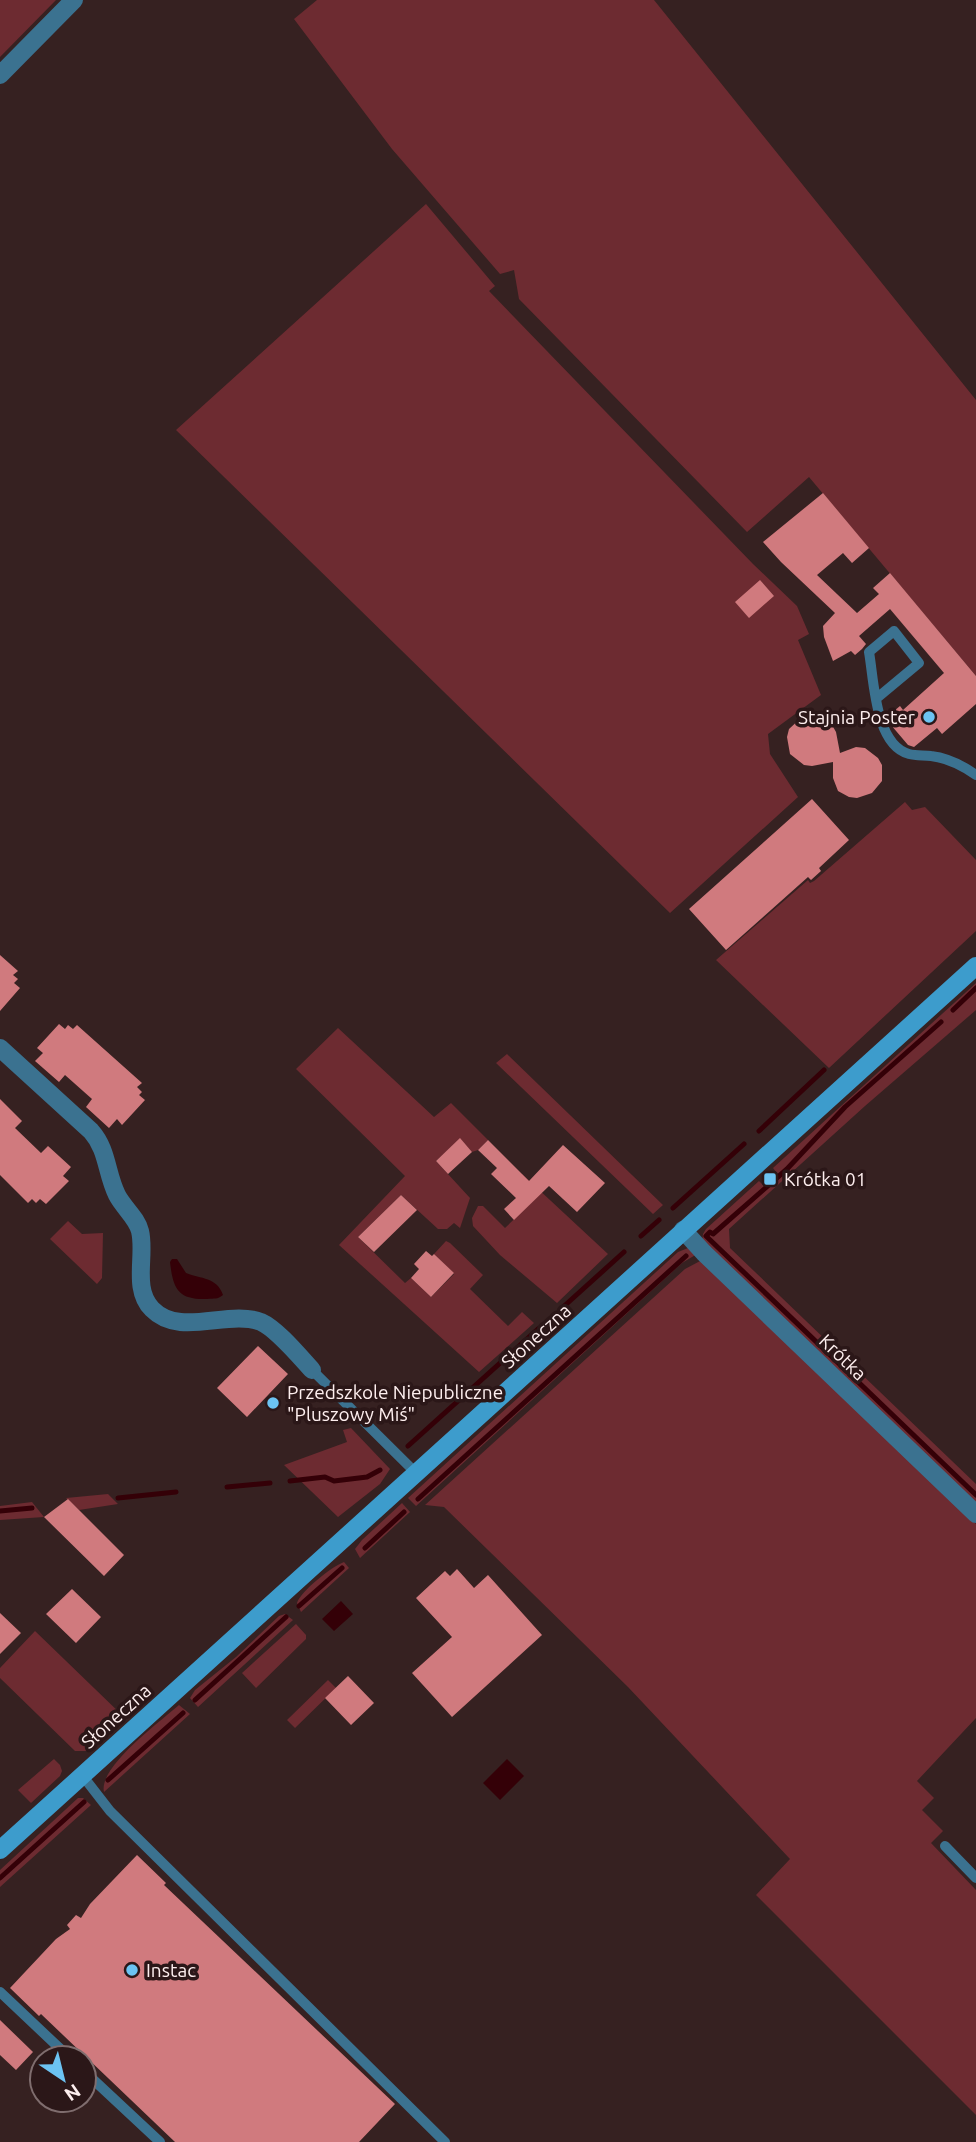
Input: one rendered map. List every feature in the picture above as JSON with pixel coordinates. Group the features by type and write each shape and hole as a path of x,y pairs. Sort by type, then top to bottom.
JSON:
{"main road":[{"name":"Słoneczna","path":"0,1850 976,966"}],"street":[{"path":"0,75 74,0"},
{"path":"0,1048 91,1131 100,1143 116,1193 140,1229 142,1291 153,1311 164,1318 183,1321 248,1319 262,1323 312,1370"},
{"name":"Krótka","path":"683,1230 976,1514"}],"lane":[{"path":"877,698 919,663 894,631 869,652 877,709 884,727 901,750 909,754 949,760 976,775"},
{"path":"312,1370 416,1473"},
{"path":"82,1775 110,1811 445,2142"},
{"path":"945,1846 976,1878"},
{"path":"0,1992 55,2044"},
{"path":"98,2084 160,2142"}],"shaded area":[{"path":"0,0 56,0 0,57"},
{"path":"317,0 654,0 976,400 976,676 809,477 747,532 519,299 514,270 500,274 392,149 294,19"},
{"path":"426,204 495,286 489,291 797,606 809,634 798,640 821,695 768,734 770,754 798,797 670,913 176,430"},
{"path":"905,802 912,810 925,807 976,860 976,931 829,1068 716,960 808,880 810,883 814,881"},
{"path":"976,983 976,1010 729,1229 730,1248 976,1484 976,1505 702,1242 706,1229 759,1181 767,1189 780,1177 773,1168"},
{"path":"338,1028 434,1117 451,1103 488,1140 472,1152 460,1139 436,1161 470,1198 460,1228 454,1223 447,1229 438,1229 401,1195 358,1237 405,1283 411,1278 431,1297 454,1274 434,1254 446,1241 483,1275 470,1289 508,1326 522,1312 534,1323 479,1372 339,1245 405,1176 296,1069"},
{"path":"507,1054 663,1205 653,1214 496,1063"},
{"path":"522,1174 608,1254 557,1303 500,1255 473,1226 472,1218 478,1206 483,1206 505,1228 531,1203 514,1183"},
{"path":"68,1221 82,1234 103,1233 102,1278 97,1284 50,1239"},
{"path":"688,1248 697,1254 682,1263 416,1506 408,1498 678,1252"},
{"path":"177,1259 186,1273 213,1282 223,1295 197,1299 183,1295 175,1286 170,1262"},
{"path":"702,1260 976,1524 976,1718 917,1781 934,1798 922,1810 943,1831 931,1843 976,1890 976,2115 756,1895 790,1859 628,1687 444,1507 425,1505 685,1269"},
{"path":"351,1428 390,1469 380,1484 338,1517 284,1465 347,1442 343,1430"},
{"path":"108,1494 118,1504 79,1510 66,1498"},
{"path":"32,1502 44,1517 0,1520 0,1506"},
{"path":"402,1503 410,1512 360,1558 355,1549"},
{"path":"344,1562 349,1568 301,1612 297,1603 304,1592 324,1574"},
{"path":"341,1601 353,1614 334,1631 322,1619"},
{"path":"285,1614 293,1620 198,1707 190,1698 195,1690 236,1657 279,1616"},
{"path":"296,1624 306,1635 306,1639 256,1688 242,1673"},
{"path":"35,1631 124,1717 87,1751 75,1751 0,1678 0,1668"},
{"path":"328,1680 336,1688 295,1728 287,1720"},
{"path":"179,1705 190,1714 104,1792 105,1782 120,1758"},
{"path":"54,1759 60,1765 60,1776 31,1803 18,1790"},
{"path":"507,1759 524,1776 500,1800 483,1783"},
{"path":"78,1798 83,1798 91,1805 0,1887 0,1870"}],"building":[{"path":"823,493 869,548 852,563 843,553 817,575 857,613 879,594 873,588 890,573 976,676 976,704 942,734 937,728 914,747 908,745 891,725 888,716 900,706 903,710 944,673 890,609 859,636 866,644 862,649 855,655 851,651 833,661 823,626 835,613 763,542"},
{"path":"760,580 774,596 749,618 735,602"},
{"path":"810,715 832,725 840,753 856,747 865,748 878,758 882,765 882,781 872,793 857,798 849,797 838,791 833,778 833,762 804,765 790,754 787,737 789,729 802,717"},
{"path":"812,799 849,840 819,868 821,871 811,880 808,877 726,950 689,909"},
{"path":"0,955 18,971 13,975 18,979 14,983 20,988 0,1011"},
{"path":"59,1024 65,1029 68,1025 73,1029 77,1025 142,1083 137,1087 142,1092 139,1095 145,1100 122,1125 117,1119 109,1128 86,1107 92,1099 65,1075 59,1082 35,1061 43,1053 37,1048"},
{"path":"0,1099 22,1121 15,1128 41,1153 48,1146 71,1167 63,1176 69,1181 46,1204 40,1199 36,1203 32,1199 28,1203 0,1175"},
{"path":"460,1138 472,1152 448,1174 436,1161"},
{"path":"488,1140 529,1181 563,1145 605,1183 577,1212 549,1186 514,1220 504,1209 516,1198 491,1174 497,1168 478,1150"},
{"path":"401,1195 417,1210 374,1252 358,1237"},
{"path":"426,1251 432,1256 434,1254 454,1273 431,1297 411,1278 419,1269 414,1264"},
{"path":"258,1346 288,1374 247,1417 217,1388"},
{"path":"68,1499 124,1555 104,1576 44,1517"},
{"path":"457,1569 474,1588 488,1575 542,1635 452,1717 412,1673 452,1637 416,1598 445,1571 450,1576"},
{"path":"72,1589 101,1617 76,1643 46,1614"},
{"path":"0,1613 21,1633 0,1654"},
{"path":"348,1676 374,1703 351,1725 325,1698"},
{"path":"137,1855 166,1883 164,1885 395,2104 359,2142 175,2142 98,2068 98,2044 72,2044 10,1988 56,1939 70,1929 67,1925 76,1915 81,1918 90,1904"},
{"path":"0,2020 28,2047 28,2057 16,2070 0,2055"}],"waterway":[{"path":"953,1010 976,988"},
{"path":"941,1022 845,1107 787,1169 713,1234 710,1232 706,1236 976,1495"},
{"path":"759,1131 824,1070"},
{"path":"673,1208 744,1144"},
{"path":"641,1236 659,1220"},
{"path":"562,1308 624,1252"},
{"path":"418,1499 686,1256"},
{"path":"408,1446 538,1329"},
{"path":"290,1481 325,1477 334,1481 367,1477 380,1470"},
{"path":"227,1487 270,1483"},
{"path":"118,1498 176,1492"},
{"path":"0,1511 32,1508"},
{"path":"365,1548 404,1512"},
{"path":"299,1606 342,1568"},
{"path":"195,1700 286,1617"},
{"path":"108,1780 183,1713"},
{"path":"0,1878 84,1802"}],"place":[{"name":"Stajnia Poster","path":"929,717"},
{"name":"Krótka 01","path":"770,1179"},
{"name":"Przedszkole Niepubliczne \"Pluszowy Miś\"","path":"273,1403"},
{"name":"Instac","path":"132,1970"}]}
